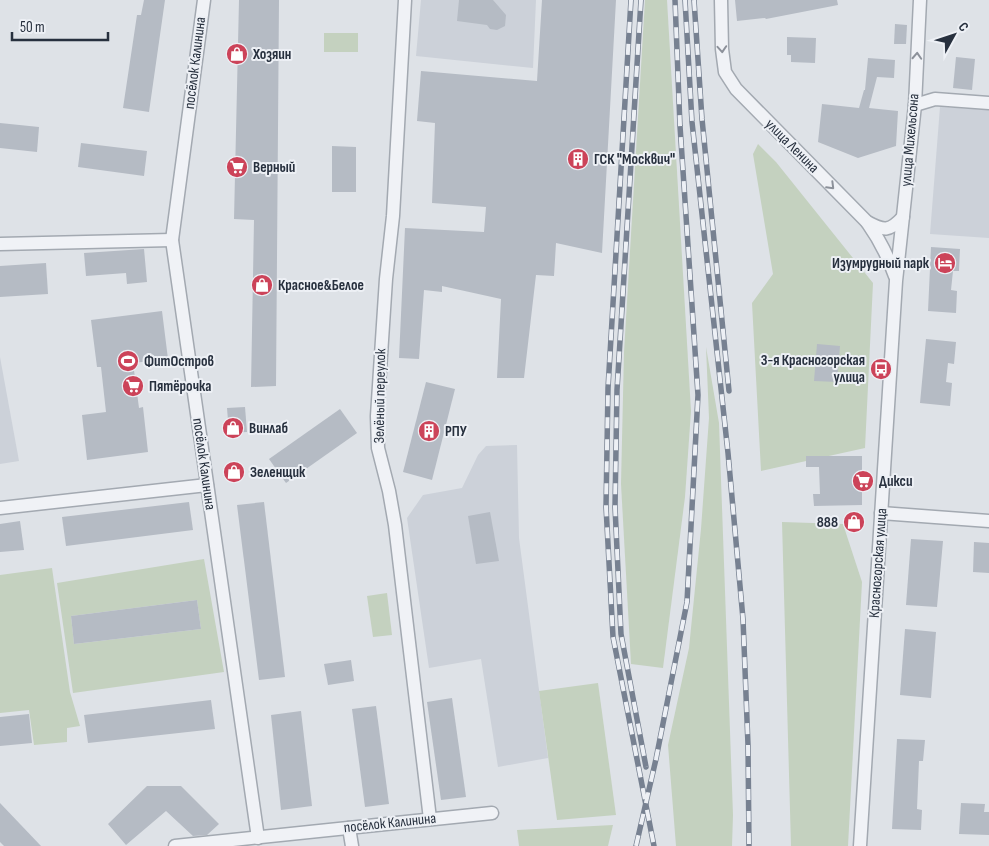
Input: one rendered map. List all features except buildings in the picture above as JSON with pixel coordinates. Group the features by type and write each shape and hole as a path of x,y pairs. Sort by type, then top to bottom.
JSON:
{"street":[{"name":"посёлок Калинина","path":"204,0 172,240 258,838"},
{"name":"Зелёный переулок","path":"405,0 393,216 384,309 377,416 378,448 395,525 430,819"},
{"name":"улица Ленина","path":"721,0 724,72 736,89 867,222 890,260 896,281"},
{"name":"улица Михельсона","path":"896,281 915,105 920,0"},
{"path":"915,105 935,99 989,103"},
{"path":"867,222 886,229 895,226 903,217"},
{"path":"0,244 172,240"},
{"name":"Красногорская улица","path":"860,846 896,281"},
{"path":"0,508 207,485"},
{"path":"881,513 989,521"},
{"name":"посёлок Калинина","path":"175,846 492,813"},
{"path":"349,828 352,846"}],"shaded area":[{"path":"421,0 536,0 533,68 416,56"},
{"path":"940,107 989,110 989,238 930,234"},
{"path":"0,357 19,461 0,464"},
{"path":"517,445 519,538 548,758 498,767 481,659 429,668 407,518 423,495 462,488 478,455 486,446"}],"green space":[{"path":"645,0 667,0 691,411 685,497 663,668 631,664 621,484 624,352"},
{"path":"324,33 358,33 358,52 324,52"},
{"path":"758,144 776,162 873,283 865,448 761,471 752,303 773,274 753,154"},
{"path":"706,347 719,423 733,815 732,846 676,846 668,745 689,648 701,529 709,418"},
{"path":"782,522 843,524 862,582 848,846 791,846"},
{"path":"204,559 224,672 73,693 57,583","holes":["197,600 201,629 74,644 71,616"]},
{"path":"52,568 70,692 80,726 67,728 67,742 34,745 29,710 0,713 0,575"},
{"path":"387,593 392,635 373,637 367,596"},
{"path":"598,683 616,815 557,820 539,691"},
{"path":"613,825 608,846 519,846 517,830"}],"railway":[{"path":"631,0 608,388 606,507 613,637 654,846"},
{"path":"641,0 617,390 615,507 621,634 646,767"},
{"path":"636,846 656,759 687,602 698,395 680,126 675,0"},
{"path":"685,0 692,122 728,453 743,619 748,745 749,846"},
{"path":"694,0 702,119 729,391"}],"place":[{"name":"Хозяин","path":"237,54"},
{"name":"ГСК \"Москвич\"","path":"578,159"},
{"name":"Верный","path":"237,167"},
{"name":"Изумрудный парк","path":"945,263"},
{"name":"Красное&Белое","path":"262,285"},
{"name":"ФитОстров","path":"128,361"},
{"name":"3-я Красногорская улица","path":"881,369"},
{"name":"Пятёрочка","path":"133,386"},
{"name":"Винлаб","path":"233,428"},
{"name":"РПУ","path":"429,431"},
{"name":"Зеленщик","path":"234,472"},
{"name":"Дикси","path":"863,481"},
{"name":"888","path":"854,522"}]}
